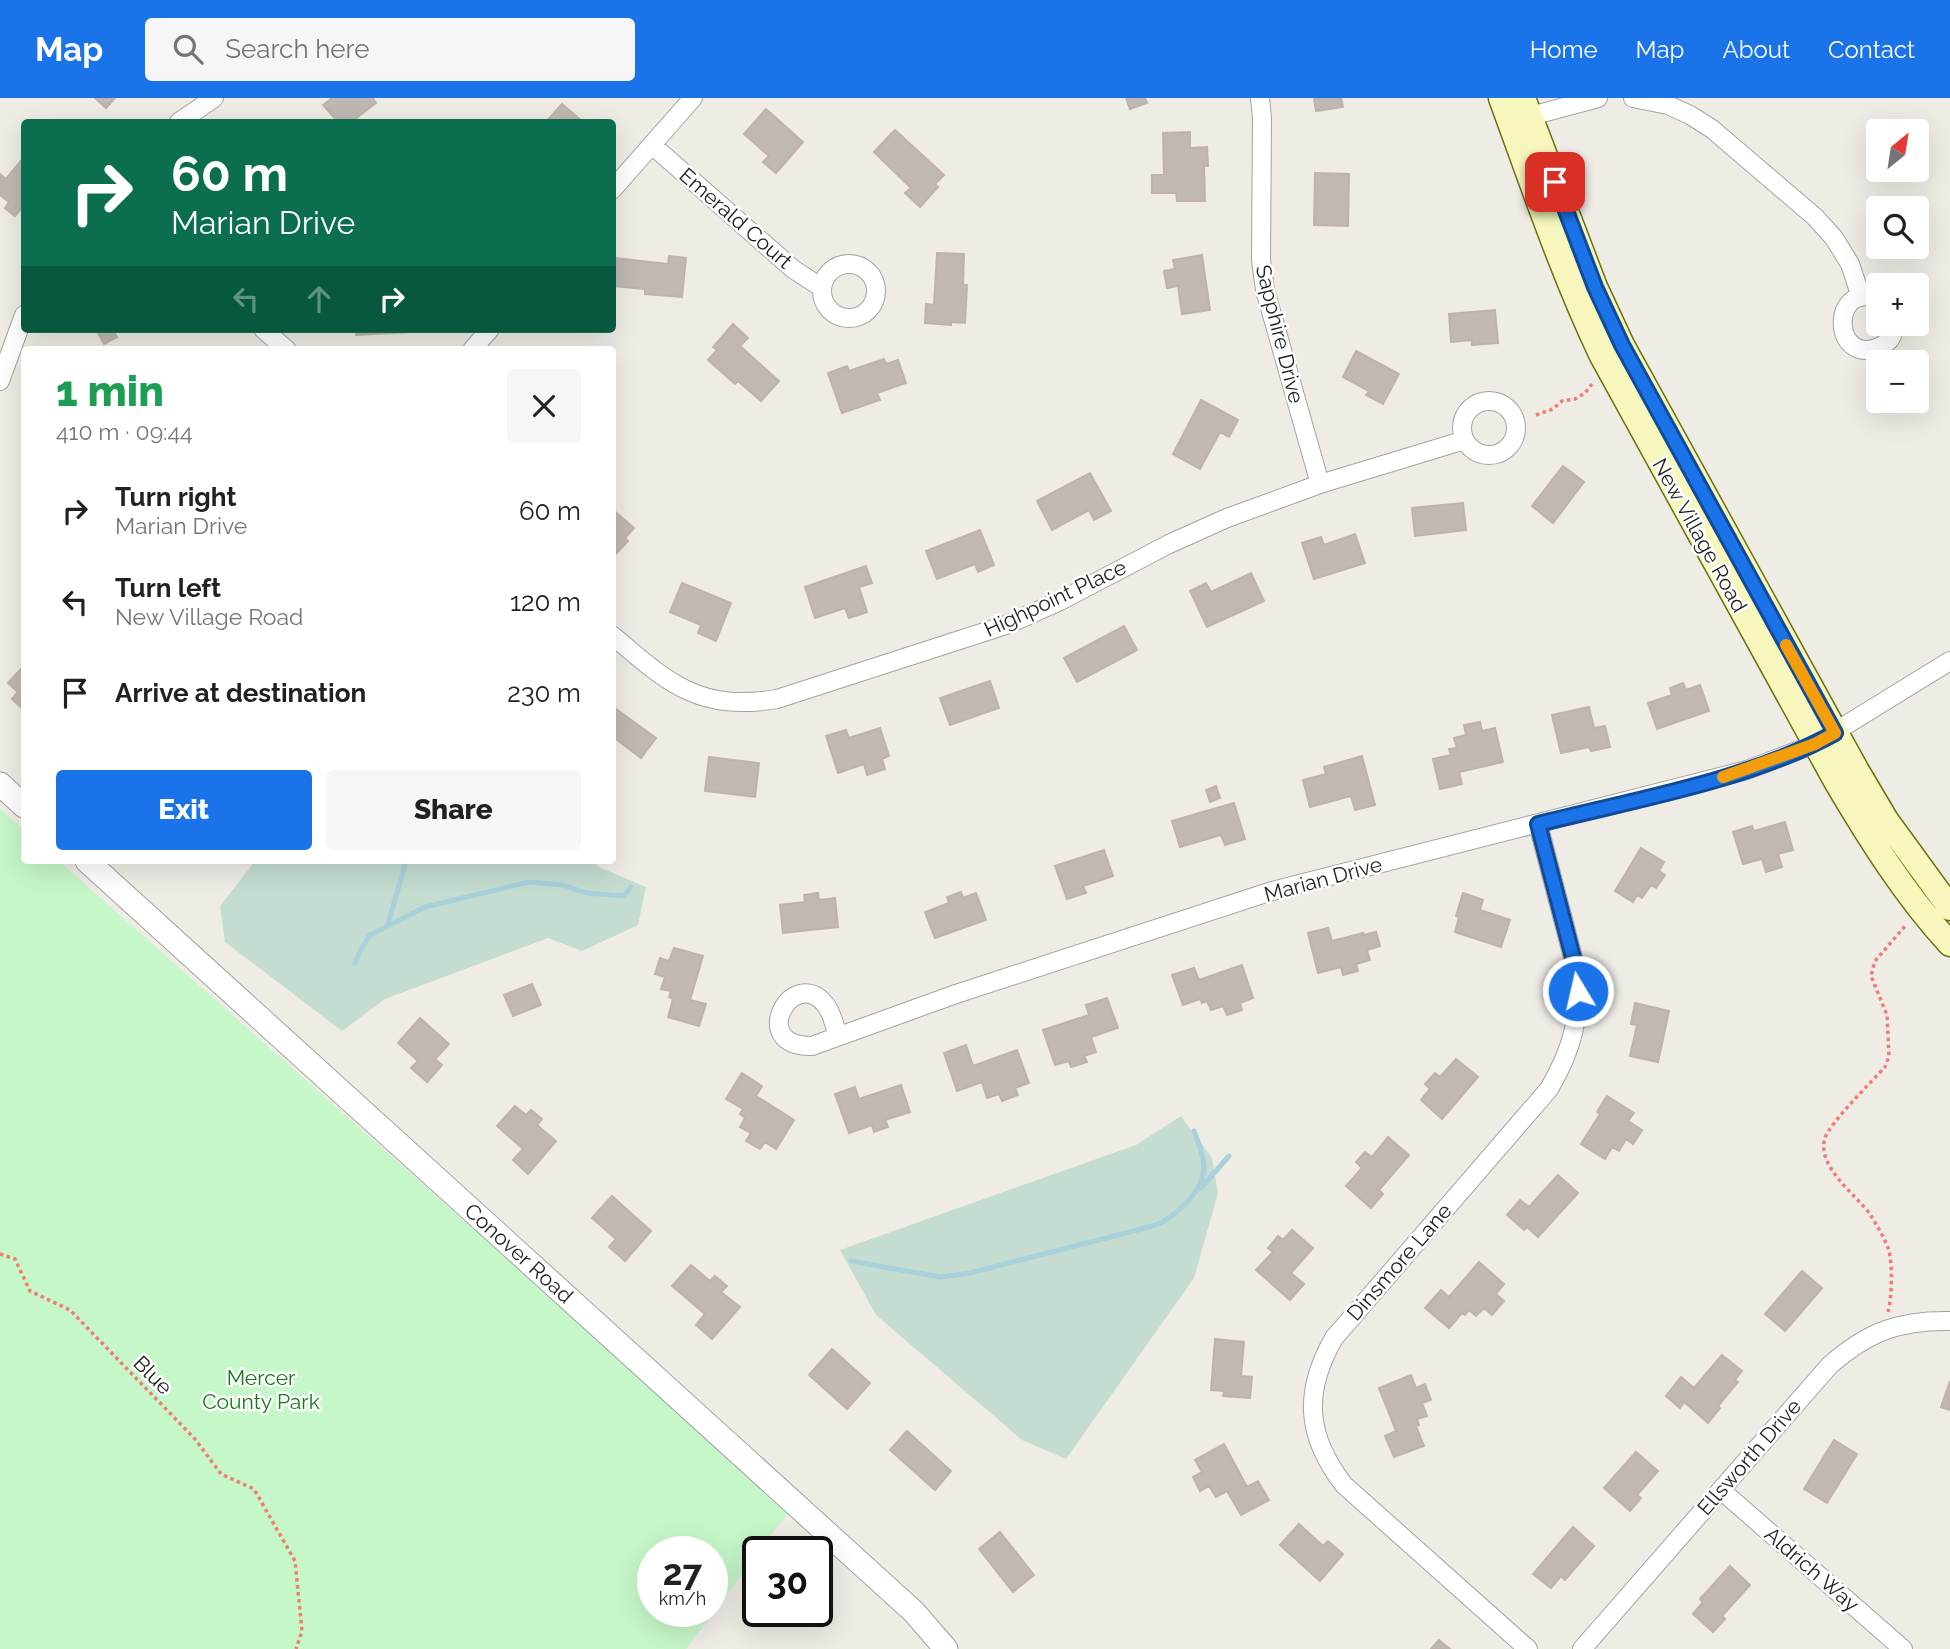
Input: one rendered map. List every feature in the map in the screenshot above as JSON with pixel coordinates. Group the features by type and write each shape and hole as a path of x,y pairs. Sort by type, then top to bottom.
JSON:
{"main road":[{"name":"New Village Road","path":"1501,98 1521,112 1622,345 1825,738 1867,833 1917,904 1950,944"},
{"name":"New Village Road","path":"1825,738 1950,908"}],"street":[{"path":"183,119 214,98"},
{"path":"616,186 693,98"},
{"name":"Sapphire Drive","path":"1260,98 1261,260 1265,290 1320,484"},
{"path":"1521,112 1598,98"},
{"path":"1633,98 1668,105 1712,129 1815,217 1833,238 1866,293"},
{"name":"Emerald Court","path":"652,145 793,268 822,288"},
{"path":"1866,299 1853,301 1845,310 1841,322 1843,334 1856,347 1872,350 1884,345 1891,336"},
{"path":"0,381 21,323"},
{"path":"268,333 282,346"},
{"name":"Highpoint Place","path":"616,638 659,676 683,690 732,703 777,699 1006,625 1060,601 1192,534 1267,502 1465,440"},
{"name":"Marian Drive","path":"838,1035 1272,891 1720,778 1825,738 1950,661"},
{"path":"0,784 21,803"},
{"name":"Dinsmore Lane","path":"1528,1649 1344,1485 1329,1466 1318,1442 1313,1420 1313,1398 1316,1376 1334,1338 1549,1089 1564,1063 1575,1028 1578,991 1576,969 1538,824"},
{"name":"Conover Road","path":"90,864 895,1594 946,1649"},
{"name":"Ellsworth Drive","path":"1581,1649 1830,1365 1851,1347 1901,1324 1926,1320 1950,1321"},
{"name":"Aldrich Way","path":"1721,1490 1903,1649"}],"path":[{"path":"1536,415 1553,409 1562,401 1575,399 1585,393 1592,384"},
{"path":"1882,1331 1890,1308 1889,1250 1870,1215 1839,1179 1824,1154 1825,1138 1832,1126 1885,1067 1889,1056 1886,1015 1871,976 1875,961 1907,924"},
{"name":"Blue","path":"0,1254 15,1259 30,1291 71,1310 195,1439 221,1474 254,1489 295,1561 302,1631 296,1649"}],"green space":[{"name":"Mercer County Park","path":"0,809 21,827 21,864 62,864 790,1510 771,1536 742,1536 742,1574 728,1593 728,1536 637,1536 637,1627 702,1627 686,1649 0,1649"},
{"path":"253,864 596,864 646,887 638,925 582,951 548,938 385,999 342,1031 225,942 220,906"},
{"path":"1181,1116 1212,1158 1218,1193 1194,1278 1066,1459 1022,1440 876,1315 840,1250 1136,1145"}],"building":[{"path":"95,98 115,98 106,108"},
{"path":"332,98 373,98 376,103 355,119 335,119 323,105"},
{"path":"1126,98 1145,98 1147,103 1130,109"},
{"path":"1314,98 1341,98 1343,107 1316,111"},
{"path":"562,104 580,119 549,119"},
{"path":"766,109 803,142 776,173 763,162 769,156 744,134"},
{"path":"895,130 944,175 935,184 938,187 920,207 905,193 911,188 874,152"},
{"path":"1190,132 1190,148 1207,147 1208,166 1204,166 1205,201 1177,201 1176,193 1152,193 1152,175 1164,175 1163,133"},
{"path":"21,161 21,209 15,216 5,208 9,202 0,195 0,174 6,179"},
{"path":"1315,173 1349,174 1348,226 1314,225"},
{"path":"937,253 964,254 963,285 967,285 965,323 925,323 926,304 934,305"},
{"path":"1202,255 1210,310 1182,314 1178,286 1167,288 1164,271 1175,269 1173,260"},
{"path":"669,256 686,258 682,297 645,294 645,289 616,286 616,258 668,264"},
{"path":"1495,310 1498,343 1472,345 1472,340 1451,342 1449,314"},
{"path":"733,324 748,338 740,346 779,381 761,401 738,381 735,384 708,360 717,350 713,347"},
{"path":"98,333 115,333 117,337 104,344"},
{"path":"356,333 393,333 356,335"},
{"path":"1356,351 1399,374 1383,404 1366,395 1369,391 1343,377"},
{"path":"884,359 886,364 898,360 906,383 877,393 880,400 842,413 828,373 847,366 849,371"},
{"path":"1201,400 1238,420 1229,437 1220,432 1200,469 1173,454"},
{"path":"1563,466 1584,482 1553,523 1532,506"},
{"path":"1090,473 1111,511 1094,520 1089,510 1052,530 1037,501"},
{"path":"1463,503 1466,530 1415,536 1412,508"},
{"path":"616,512 634,528 625,538 628,541 616,554"},
{"path":"980,530 994,565 978,572 975,564 937,579 926,551"},
{"path":"1355,534 1365,563 1314,579 1302,543 1321,537 1324,545"},
{"path":"866,566 872,583 859,587 867,612 849,618 845,608 815,618 805,587"},
{"path":"1251,573 1264,601 1207,627 1190,591 1206,583 1211,592"},
{"path":"682,583 731,603 716,641 698,633 701,625 670,612"},
{"path":"1124,626 1137,650 1077,682 1064,658"},
{"path":"21,669 21,707 12,699 18,692 8,683"},
{"path":"990,681 999,708 950,725 940,698"},
{"path":"1683,683 1686,690 1700,685 1709,711 1657,729 1648,703 1672,695 1670,688"},
{"path":"1589,707 1594,728 1605,726 1610,747 1591,751 1589,747 1561,753 1552,715"},
{"path":"616,709 656,738 641,758 616,739"},
{"path":"1480,722 1482,731 1495,728 1503,762 1459,772 1462,784 1440,789 1433,759 1451,755 1449,749 1457,748 1454,738 1466,735 1464,725"},
{"path":"880,728 889,756 882,759 885,769 867,775 864,764 838,773 826,736 846,730 849,738"},
{"path":"1362,756 1375,805 1355,810 1351,796 1310,807 1303,780 1326,774 1324,767"},
{"path":"709,757 759,763 755,797 705,791"},
{"path":"1216,786 1220,798 1210,802 1206,790"},
{"path":"1234,803 1245,839 1225,845 1221,835 1180,847 1172,821"},
{"path":"1785,822 1793,850 1778,854 1782,867 1766,872 1762,859 1743,864 1733,832 1752,826 1754,831"},
{"path":"1641,848 1664,862 1659,871 1665,875 1656,888 1651,885 1642,898 1637,895 1633,902 1615,891"},
{"path":"1104,850 1113,876 1083,886 1086,893 1067,899 1055,866"},
{"path":"961,892 963,898 976,893 986,920 935,938 925,912 949,903 947,897"},
{"path":"818,893 819,900 835,898 838,927 783,933 780,905 805,902 804,895"},
{"path":"1463,893 1483,900 1480,910 1510,920 1501,947 1455,932 1459,917 1456,916"},
{"path":"1328,928 1332,941 1376,932 1380,946 1367,950 1370,960 1356,964 1358,971 1343,975 1341,967 1318,973 1308,933"},
{"path":"674,948 703,956 690,1000 706,1004 699,1026 668,1017 673,999 669,997 671,991 661,989 665,977 655,974 660,958 669,961"},
{"path":"1242,965 1253,998 1240,1003 1242,1010 1227,1015 1223,1006 1211,1010 1207,1001 1202,1003 1200,999 1183,1005 1172,975 1194,968 1199,980"},
{"path":"532,984 541,1005 513,1016 504,995"},
{"path":"1107,998 1118,1028 1091,1037 1096,1052 1084,1056 1087,1062 1071,1067 1069,1061 1055,1065 1043,1030 1089,1015 1086,1005"},
{"path":"1635,1003 1669,1011 1658,1062 1630,1056 1637,1025 1631,1024"},
{"path":"420,1018 449,1044 435,1059 442,1065 427,1082 411,1068 418,1061 398,1043"},
{"path":"966,1045 973,1066 1017,1050 1029,1083 1015,1088 1018,1095 1002,1101 999,1094 987,1098 982,1082 957,1091 944,1053"},
{"path":"1456,1059 1478,1077 1442,1119 1421,1100 1430,1089 1425,1084 1435,1073 1440,1077"},
{"path":"742,1073 762,1086 756,1096 794,1120 776,1149 765,1142 760,1149 746,1141 751,1133 740,1127 745,1118 740,1114 743,1109 726,1099"},
{"path":"901,1085 910,1112 885,1120 888,1127 874,1132 872,1125 849,1133 835,1094 855,1087 859,1099"},
{"path":"1607,1096 1634,1113 1628,1121 1642,1130 1633,1144 1626,1139 1619,1151 1612,1147 1605,1159 1581,1144 1600,1114 1597,1112"},
{"path":"515,1106 526,1115 531,1110 542,1119 537,1125 556,1141 528,1174 513,1160 523,1149 497,1126"},
{"path":"1388,1137 1409,1155 1379,1190 1383,1194 1371,1208 1346,1186 1362,1168 1356,1162 1365,1152 1372,1157"},
{"path":"1558,1175 1578,1193 1538,1237 1527,1227 1524,1230 1507,1215 1520,1200 1529,1207"},
{"path":"612,1196 651,1231 625,1261 609,1247 616,1239 592,1218"},
{"path":"1292,1230 1313,1248 1291,1273 1304,1284 1290,1300 1256,1270 1273,1252 1268,1248 1278,1236 1283,1240"},
{"path":"1479,1262 1504,1284 1496,1294 1504,1301 1492,1315 1484,1308 1476,1316 1469,1310 1465,1315 1462,1313 1449,1328 1425,1308 1441,1290 1449,1297"},
{"path":"691,1265 710,1281 715,1276 727,1286 721,1292 740,1307 712,1339 696,1325 705,1314 672,1286"},
{"path":"1802,1271 1822,1288 1785,1331 1765,1314"},
{"path":"1215,1339 1244,1342 1241,1376 1252,1377 1250,1398 1223,1396 1224,1391 1211,1390"},
{"path":"832,1349 870,1383 847,1409 809,1375"},
{"path":"1722,1355 1742,1371 1735,1380 1738,1382 1708,1423 1684,1402 1680,1408 1666,1396 1681,1377 1694,1388"},
{"path":"1411,1375 1416,1388 1425,1384 1431,1400 1422,1403 1427,1416 1417,1419 1419,1425 1416,1426 1424,1446 1394,1457 1385,1436 1396,1431 1379,1388"},
{"path":"1950,1381 1950,1410 1941,1407"},
{"path":"907,1431 951,1471 935,1490 890,1450"},
{"path":"1834,1440 1857,1454 1827,1503 1804,1489"},
{"path":"1224,1444 1247,1487 1258,1481 1269,1500 1241,1515 1227,1491 1216,1497 1209,1486 1200,1491 1193,1477 1202,1472 1195,1460"},
{"path":"1636,1452 1658,1471 1637,1495 1641,1498 1630,1511 1604,1488"},
{"path":"1299,1524 1323,1546 1328,1541 1343,1554 1320,1581 1280,1545"},
{"path":"1573,1527 1594,1546 1565,1580 1561,1576 1551,1588 1533,1574"},
{"path":"1000,1532 1034,1575 1013,1592 979,1549"},
{"path":"1730,1566 1750,1585 1722,1616 1725,1619 1713,1632 1693,1614 1703,1602 1700,1599"},
{"path":"1439,1640 1450,1649 1431,1649"}],"waterway":[{"path":"388,924 405,864"},
{"path":"355,963 370,935 425,907 529,882 563,885 586,893 624,896 631,887"},
{"path":"851,1261 940,1277 970,1273 1153,1226 1178,1211 1199,1186 1204,1170 1202,1152 1194,1131"},
{"path":"1201,1188 1229,1156"}],"slow traffic":[{"path":"1723,777 1815,744 1835,733 1786,645"}],"route":[{"path":"1555,182 1595,287 1622,345 1835,733 1815,744 1747,770 1538,824 1576,969 1578,991"}]}
